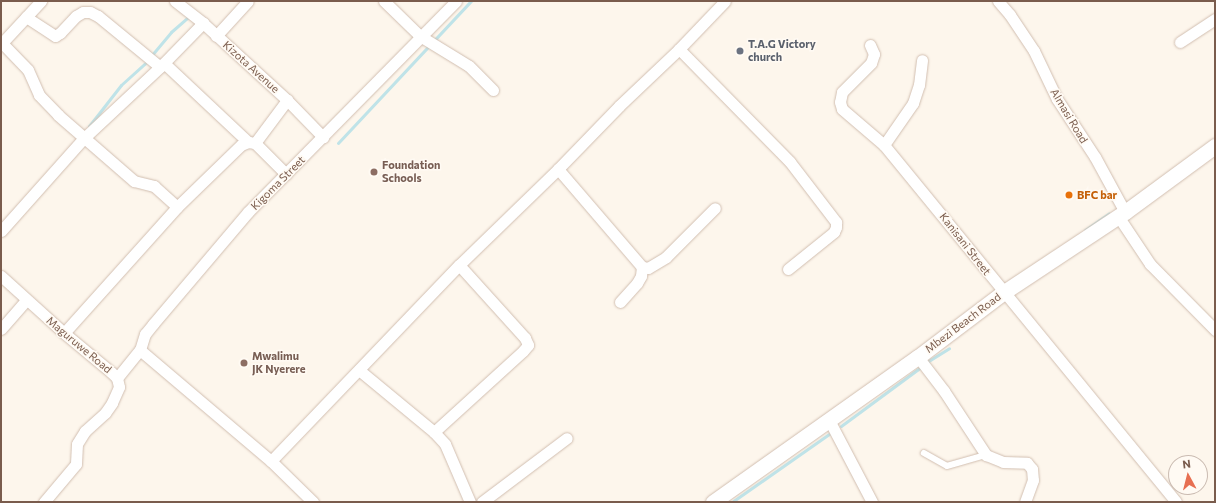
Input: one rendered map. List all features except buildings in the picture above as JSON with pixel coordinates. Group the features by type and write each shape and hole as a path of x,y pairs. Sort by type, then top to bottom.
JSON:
{"main road":[{"name":"Mbezi Beach Road","path":"712,502 918,357 1004,292 1121,214 1215,146"}],"street":[{"name":"Kizota Avenue","path":"175,1 203,23 287,100 323,138"},
{"path":"216,36 248,1"},
{"path":"384,1 420,36 469,66 493,90"},
{"name":"Kigoma Street","path":"117,378 140,350 145,334 152,324 248,212 323,138 420,36 456,1"},
{"path":"271,461 459,265 558,169 619,106 679,49 725,1"},
{"name":"Almasi Road","path":"998,1 1010,15 1034,51 1057,99 1095,157 1121,214 1150,264 1215,330"},
{"path":"36,2 26,17 1,44 28,70 39,95 46,104 134,181 154,186 177,207"},
{"path":"26,17 55,36 83,12 90,12 98,16 162,65 252,142 286,174"},
{"path":"1180,42 1215,19"},
{"path":"1,231 84,138 162,65 203,23"},
{"name":"Kanisani Street","path":"870,44 874,54 871,63 850,82 842,92 840,102 842,109 884,145 1176,502"},
{"path":"679,49 790,162 836,222 834,232 788,269"},
{"path":"884,145 913,103 919,85 922,60"},
{"path":"64,333 177,207 241,145 252,142 287,100"},
{"path":"558,169 642,267 648,268 666,257 715,208"},
{"path":"434,432 528,345 525,338 459,265"},
{"path":"620,302 637,283 641,276 642,267"},
{"name":"Maguruwe Road","path":"1,276 26,300 117,378 119,387 112,403 105,413 85,431 77,444 76,464 44,502"},
{"path":"1,329 26,300"},
{"path":"140,350 271,461 313,502"},
{"path":"918,357 944,391 986,455 1003,462 1027,463 1032,469 1033,480 1025,502"},
{"path":"359,370 434,432 445,444 470,502"},
{"path":"829,420 872,502"},
{"path":"482,502 567,438"}],"lane":[{"path":"924,453 947,466 986,455"}],"waterway":[{"path":"338,143 471,1"},
{"path":"151,56 171,32 188,17"},
{"path":"89,126 121,85 148,61"},
{"path":"1085,230 1109,213"},
{"path":"927,362 949,348"},
{"path":"841,426 921,367"},
{"path":"732,502 829,434"}],"place":[{"name":"T.A.G Victory church","path":"740,51"},
{"name":"Foundation Schools","path":"374,172"},
{"name":"BFC bar","path":"1069,195"},
{"name":"Mwalimu JK Nyerere","path":"244,363"}]}
